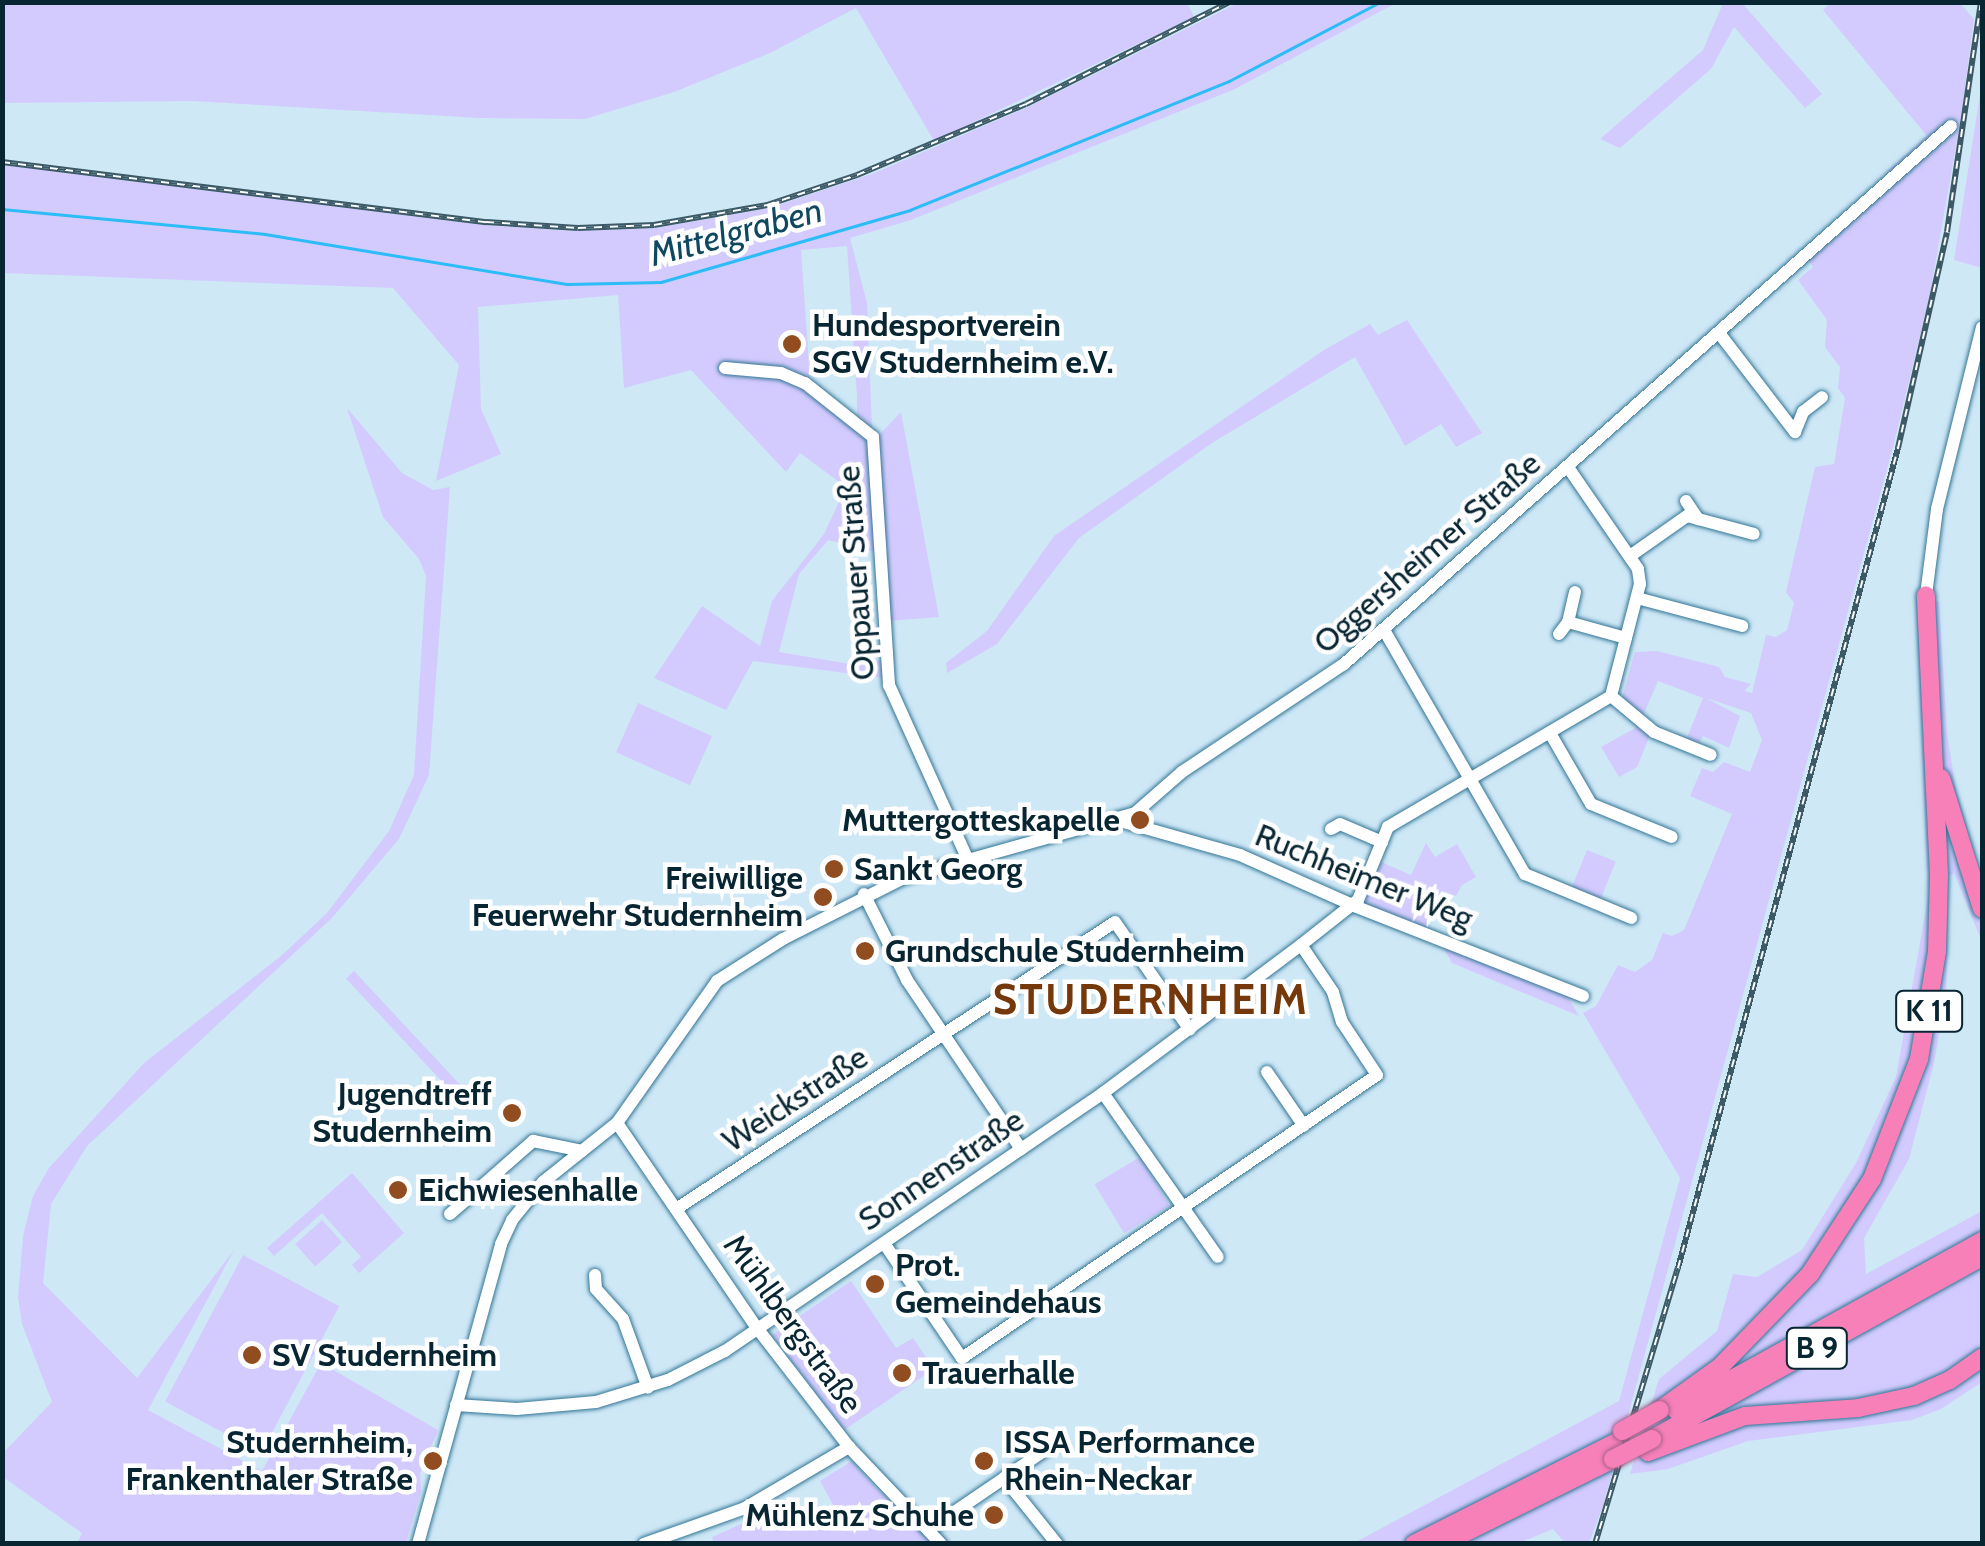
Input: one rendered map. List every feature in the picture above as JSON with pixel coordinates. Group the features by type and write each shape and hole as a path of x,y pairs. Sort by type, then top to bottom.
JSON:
{"highway":[{"path":"1926,596 1935,758 1982,909"},
{"name":"K 11","path":"1615,1451 1622,1464 1810,1274 1872,1179 1898,1121 1926,1026 1938,932 1935,758"},
{"name":"B 9","path":"1654,1430 1982,1241"},
{"name":"B 9","path":"1442,1544 1982,1257"},
{"name":"K 11","path":"1654,1430 1745,1416 1896,1401 1950,1380 1982,1358"},
{"name":"B 9","path":"1414,1544 1578,1462 1615,1451"}],"street":[{"name":"Oggersheimer Straße","path":"418,1544 512,1220 543,1182 618,1124 716,981 864,894 967,858 1120,821 1182,772 1310,690 1384,630 1951,126"},
{"path":"1926,596 1941,490 1982,328"},
{"path":"1719,333 1794,432 1802,412 1822,397"},
{"name":"Oppauer Straße","path":"725,368 781,373 805,383 873,436 889,685 967,858"},
{"path":"1568,467 1630,556 1640,584 1611,696 1654,732 1711,756"},
{"path":"1686,501 1698,519"},
{"path":"1630,556 1687,516 1754,534"},
{"path":"1559,634 1568,622 1575,592"},
{"path":"1637,598 1742,626"},
{"path":"1568,622 1626,638"},
{"path":"1384,630 1525,874 1631,918"},
{"name":"Sonnenstraße","path":"456,1405 516,1410 564,1406 648,1388 725,1351 1103,1093 1354,904 1388,827 1611,696"},
{"path":"1550,733 1591,804 1672,837"},
{"name":"Ruchheimer Weg","path":"1120,821 1240,855 1583,996"},
{"path":"1331,829 1340,824 1382,842"},
{"path":"864,894 906,980 1021,1149"},
{"name":"Weickstraße","path":"676,1210 1115,922 1190,1030"},
{"path":"884,1243 962,1358 1378,1075 1342,1022 1333,992 1301,945"},
{"path":"1268,1072 1304,1126"},
{"path":"1103,1093 1218,1257"},
{"name":"Mühlbergstraße","path":"618,1124 757,1328 849,1447 941,1544"},
{"path":"450,1214 534,1142 582,1151"},
{"path":"595,1275 596,1289 622,1319 648,1388"},
{"path":"928,1530 1057,1442"},
{"path":"644,1544 745,1508 849,1447"},
{"path":"1004,1478 1056,1544"}],"shaded area":[{"path":"1187,2 1194,17 934,141 856,8 770,53 674,92 585,119 480,118 192,101 3,103 3,3"},
{"path":"1238,3 1396,3 1235,89 911,220 850,238 867,303 877,552 828,540 799,574 779,652 850,664 884,660 885,678 753,661 726,710 654,678 702,606 760,646 772,601 824,534 846,487 800,453 786,472 691,370 624,388 618,295 478,307 481,409 501,454 436,481 459,365 393,288 3,273 3,165 486,225 571,231 656,228 769,208 872,174 1028,107","holes":["847,246 857,417 810,379 801,250"]},
{"path":"1723,3 1742,3 1822,94 1805,108 1734,27 1711,69 1620,148 1600,139 1703,50"},
{"path":"1830,3 1960,3 1974,19 1961,118 1929,299 1893,447 1604,1503 1589,1543 1565,1543 1553,1529 1519,1543 1352,1544 1619,1401 1680,1178 1583,1013 1596,1006 1618,965 1635,972 1652,960 1663,933 1672,936 1684,930 1732,814 1690,796 1702,768 1713,772 1724,762 1750,772 1762,740 1751,713 1706,698 1740,716 1729,748 1703,736 1698,745 1686,740 1703,698 1658,681 1643,716 1622,698 1635,652 1657,651 1719,667 1725,677 1751,684 1744,691 1752,693 1766,635 1776,637 1787,630 1794,603 1786,592 1815,467 1834,464 1845,398 1838,388 1840,367 1825,347 1827,320 1798,280 1813,267 1808,260 1890,187 1887,171 1927,136 1823,10"},
{"path":"1982,82 1982,268 1954,260"},
{"path":"1407,320 1482,433 1456,447 1441,424 1405,446 1355,357 1212,443 1079,538 997,644 947,673 946,663 987,631 1054,536 1324,350 1370,324 1378,335"},
{"path":"347,408 402,473 433,490 450,487 429,775 399,839 332,918 87,1146 51,1204 43,1283 137,1378 234,1250 148,1410 262,1471 321,1363 438,1430 420,1473 421,1492 406,1543 77,1543 82,1533 3,1477 3,1453 52,1402 22,1324 18,1297 23,1236 33,1196 49,1168 144,1063 281,956 327,913 389,831 414,775 426,576 419,559 383,517"},
{"path":"901,412 939,617 889,621 877,437"},
{"path":"1916,600 1939,602 1947,733 1955,784 1982,882 1982,942 1954,873 1949,876 1946,996 1934,1063 1909,1159 1864,1238 1866,1274 1982,1211 1982,1382 1941,1409 1912,1420 1748,1441 1668,1469 1630,1474 1659,1379 1717,1331 1733,1274 1757,1277 1802,1250 1856,1163 1896,1077 1928,898"},
{"path":"638,703 712,736 690,785 616,752"},
{"path":"1639,726 1650,735 1637,767 1619,777 1601,747"},
{"path":"1426,843 1435,857 1457,844 1476,877 1462,885 1456,896 1441,891 1425,931 1363,905 1381,862 1411,875"},
{"path":"1587,850 1616,862 1600,901 1571,889"},
{"path":"1440,942 1566,994 1579,1016 1452,963"},
{"path":"354,971 473,1099 465,1106 346,979"},
{"path":"1140,1157 1169,1206 1124,1233 1095,1184"},
{"path":"352,1173 404,1233 359,1273 352,1265 361,1257 322,1213 274,1256 267,1248"},
{"path":"322,1220 342,1242 315,1266 295,1244"},
{"name":"SV Studernheim","path":"243,1255 339,1306 261,1453 165,1402"},
{"path":"851,1281 896,1348 913,1338 934,1369 844,1430 772,1335"},
{"path":"852,1461 881,1493 893,1485 950,1543 714,1544 712,1537 788,1503 802,1527 835,1508 820,1481"}],"waterway":[{"name":"Mittelgraben","path":"2,209 265,234 568,284 661,282 910,210 1229,81 1380,2"}],"railway":[{"path":"2,162 486,222 578,228 654,225 767,205 857,175 1026,104 1230,2"},
{"path":"1595,1544 1678,1268 1898,448 1947,232 1981,2"}],"place":[{"name":"Hundesportverein SGV Studernheim e.V.","path":"792,344"},
{"name":"Muttergotteskapelle","path":"1140,820"},
{"name":"Sankt Georg","path":"834,869"},
{"name":"Freiwillige Feuerwehr Studernheim","path":"823,897"},
{"name":"Grundschule Studernheim","path":"865,951"},
{"name":"Jugendtreff Studernheim","path":"512,1113"},
{"name":"Eichwiesenhalle","path":"398,1190"},
{"name":"Prot. Gemeindehaus","path":"875,1284"},
{"name":"SV Studernheim","path":"252,1355"},
{"name":"Trauerhalle","path":"902,1373"},
{"name":"Studernheim, Frankenthaler Straße","path":"433,1461"},
{"name":"ISSA Performance Rhein-Neckar","path":"984,1461"},
{"name":"Mühlenz Schuhe","path":"994,1515"}],"district":[{"name":"STUDERNHEIM","path":"1151,999"}]}
